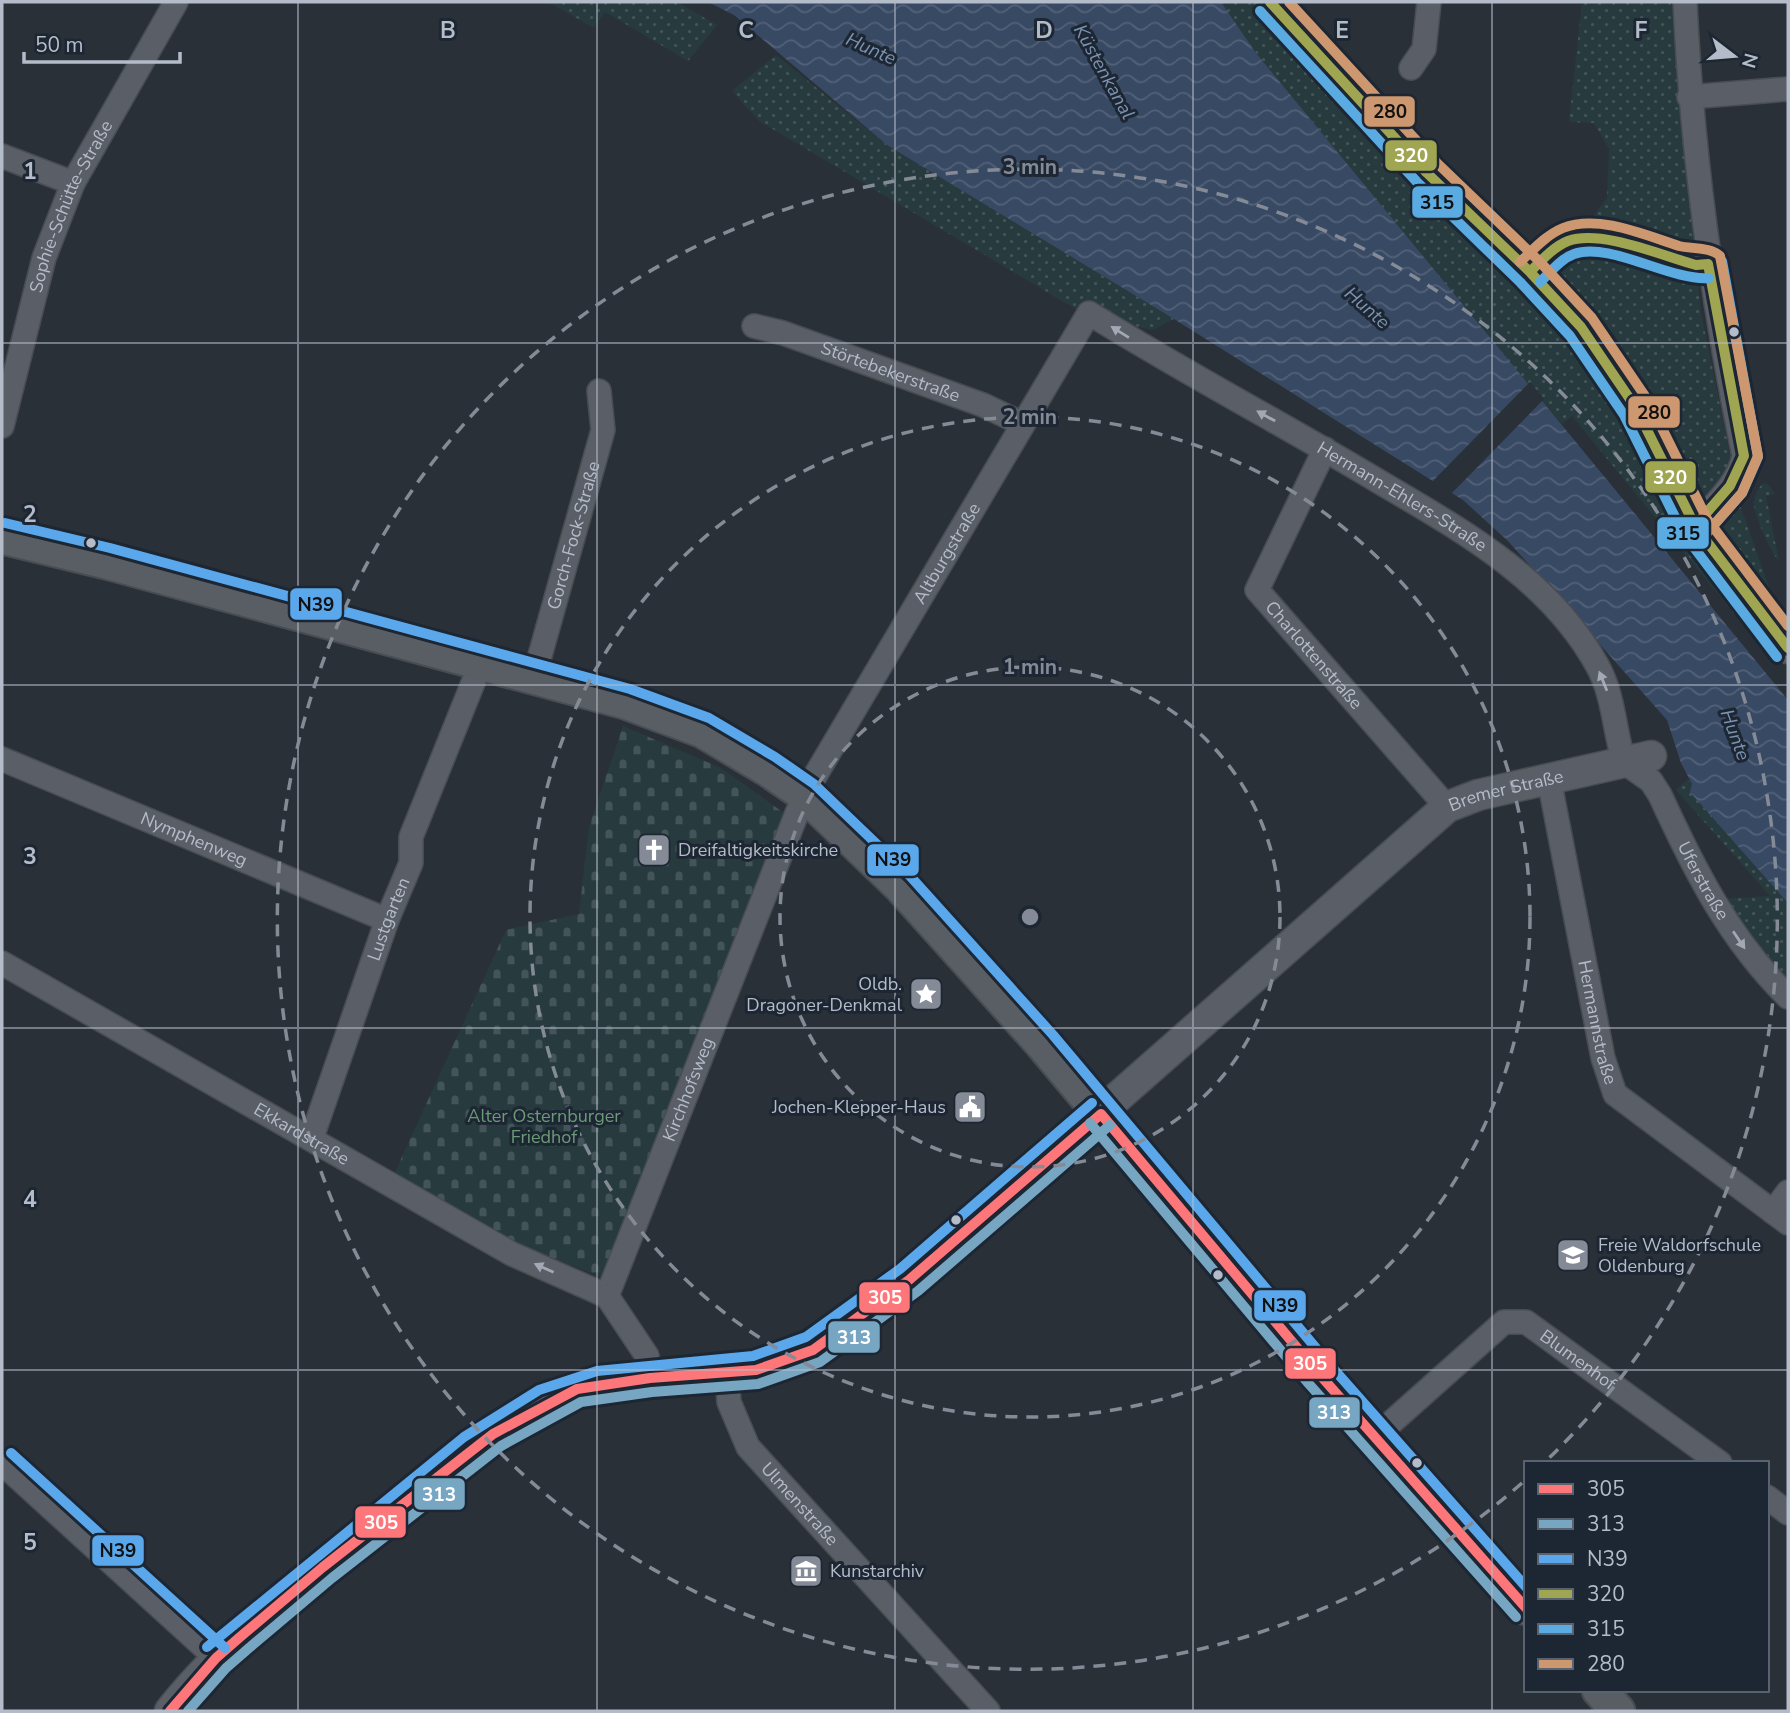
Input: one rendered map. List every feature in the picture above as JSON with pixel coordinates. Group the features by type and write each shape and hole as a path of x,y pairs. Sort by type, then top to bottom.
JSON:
{"main road":[{"path":"2,537 106,562 625,702 703,732 805,795 900,886 1035,1036 1375,1437 1524,1606"},
{"path":"1601,1692 1618,1711"}],"street":[{"name":"Sophie-Schütte-Straße","path":"2,426 44,258 73,183 176,2"},
{"path":"1270,2 1427,173 1530,272 1581,327 1621,381 1695,526 1756,611 1788,648"},
{"path":"1411,68 1423,49 1429,2"},
{"path":"1685,2 1689,97 1708,264 1744,456 1740,471 1730,488 1695,526"},
{"path":"1689,97 1788,89"},
{"path":"2,156 73,183"},
{"path":"1530,272 1555,249 1571,239 1591,238 1696,265 1708,264"},
{"name":"Altburgstraße","path":"805,795 897,633 1089,313"},
{"name":"Hermann-Ehlers-Straße","path":"1089,313 1150,352 1325,449 1464,532 1517,569 1556,609 1597,665 1637,759"},
{"name":"Störtebekerstraße","path":"754,326 783,333 970,400 1023,424"},
{"name":"Gorch-Fock-Straße","path":"534,677 603,429 599,391"},
{"name":"Charlottenstraße","path":"1325,449 1257,590 1447,807"},
{"name":"Lustgarten","path":"312,1137 387,920 411,863 414,830 481,663"},
{"name":"Nymphenweg","path":"2,759 387,920"},
{"name":"Bremer Straße","path":"170,1711 216,1658 323,1567 493,1434 555,1398 577,1389 650,1377 756,1370 813,1350 842,1331 909,1280 1101,1114 1447,807 1478,795 1637,759"},
{"name":"Uferstraße","path":"1637,759 1660,794 1706,891 1746,951 1786,995"},
{"name":"Hermannstraße","path":"1549,779 1603,1058 1615,1094 1781,1217"},
{"name":"Kirchhofsweg","path":"607,1297 805,795"},
{"name":"Ekkardstraße","path":"2,962 312,1137 512,1254 607,1297"},
{"path":"1781,1217 1788,1192"},
{"path":"607,1297 647,1356 650,1377"},
{"name":"Blumenhof","path":"1375,1437 1504,1322 1525,1322 1717,1461"},
{"name":"Ulmenstraße","path":"727,1372 729,1402 748,1447 988,1711"},
{"path":"2,1463 216,1658"},
{"path":"1769,1499 1788,1513"}],"green space":[{"path":"548,2 677,2 717,25 688,61 605,12 594,28"},
{"path":"1221,2 1256,2 1587,352 1617,392 1709,571 1785,656 1779,662 1772,660 1572,416 1562,424 1525,382 1256,53"},
{"path":"1582,2 1676,2 1681,119 1701,312 1741,508 1775,604 1766,605 1722,545 1692,491 1643,384 1616,337 1527,243 1584,228 1607,198 1609,149 1594,123 1569,122"},
{"path":"776,55 887,145 1174,319 1153,330 1086,315 759,121 732,91"},
{"path":"1763,483 1769,485 1775,494 1766,496 1779,561 1768,543 1755,509 1756,495"},
{"name":"Alter Osternburger Friedhof","path":"623,726 721,768 788,816 610,1280 514,1243 390,1183 506,930 579,914 589,827"},
{"path":"1688,779 1692,784 1691,792 1788,903 1788,981 1743,936 1718,899 1770,896 1676,790"}],"water":[{"path":"708,2 1221,2 1256,53 1788,700 1788,903 1690,792 1692,784 1681,763 1667,720 1508,541 1463,500 1174,319 887,145 734,15"}],"pier":[{"path":"1530,382 1544,399 1449,496 1430,484"}],"transit line":[{"name":"320","path":"1270,2 1427,173 1530,272 1581,327 1636,408 1695,526 1788,648"},
{"name":"280","path":"1289,2 1437,163 1540,262 1592,318 1649,402 1707,519 1788,626"},
{"name":"315","path":"1260,11 1417,182 1520,282 1570,336 1624,415 1683,533 1777,657"},
{"name":"280","path":"1520,262 1557,231 1577,224 1591,223 1637,232 1679,246 1712,251 1720,256 1758,456 1742,493 1705,535"},
{"name":"320","path":"1530,272 1557,247 1582,238 1614,241 1696,265 1708,264"},
{"name":"315","path":"1540,282 1564,259 1588,251 1622,257 1676,274 1709,278"},
{"name":"315","path":"1705,535 1742,493 1758,457 1722,261"},
{"name":"320","path":"1695,526 1730,486 1744,456 1708,264"},
{"name":"N39","path":"5,523 110,548 630,689 709,718 775,757 814,784 910,876 1053,1035 1331,1366 1524,1585"},
{"name":"N39","path":"207,1647 464,1437 539,1390 597,1371 753,1356 806,1337 900,1269 1092,1103"},
{"name":"305","path":"1101,1114 1320,1375 1524,1606"},
{"name":"305","path":"170,1711 216,1658 240,1637 323,1567 493,1434 577,1389 650,1378 756,1370 813,1350 909,1280 1101,1114"},
{"name":"313","path":"1090,1123 1309,1384 1516,1617"},
{"name":"313","path":"188,1711 226,1668 249,1648 332,1578 501,1446 581,1402 652,1392 758,1384 820,1362 918,1291 1110,1125"},
{"name":"N39","path":"11,1453 225,1648"}],"place":[{"name":"Dreifaltigkeitskirche","path":"654,850"},
{"name":"Oldb. Dragoner-Denkmal","path":"926,994"},
{"name":"Jochen-Klepper-Haus","path":"970,1107"},
{"name":"Freie Waldorfschule Oldenburg","path":"1573,1255"},
{"name":"Kunstarchiv","path":"806,1571"}],"water label":[{"name":"Hunte","path":"871,49"},
{"name":"Küstenkanal","path":"1104,72"},
{"name":"Hunte","path":"1367,308"},
{"name":"Hunte","path":"1735,735"}]}
